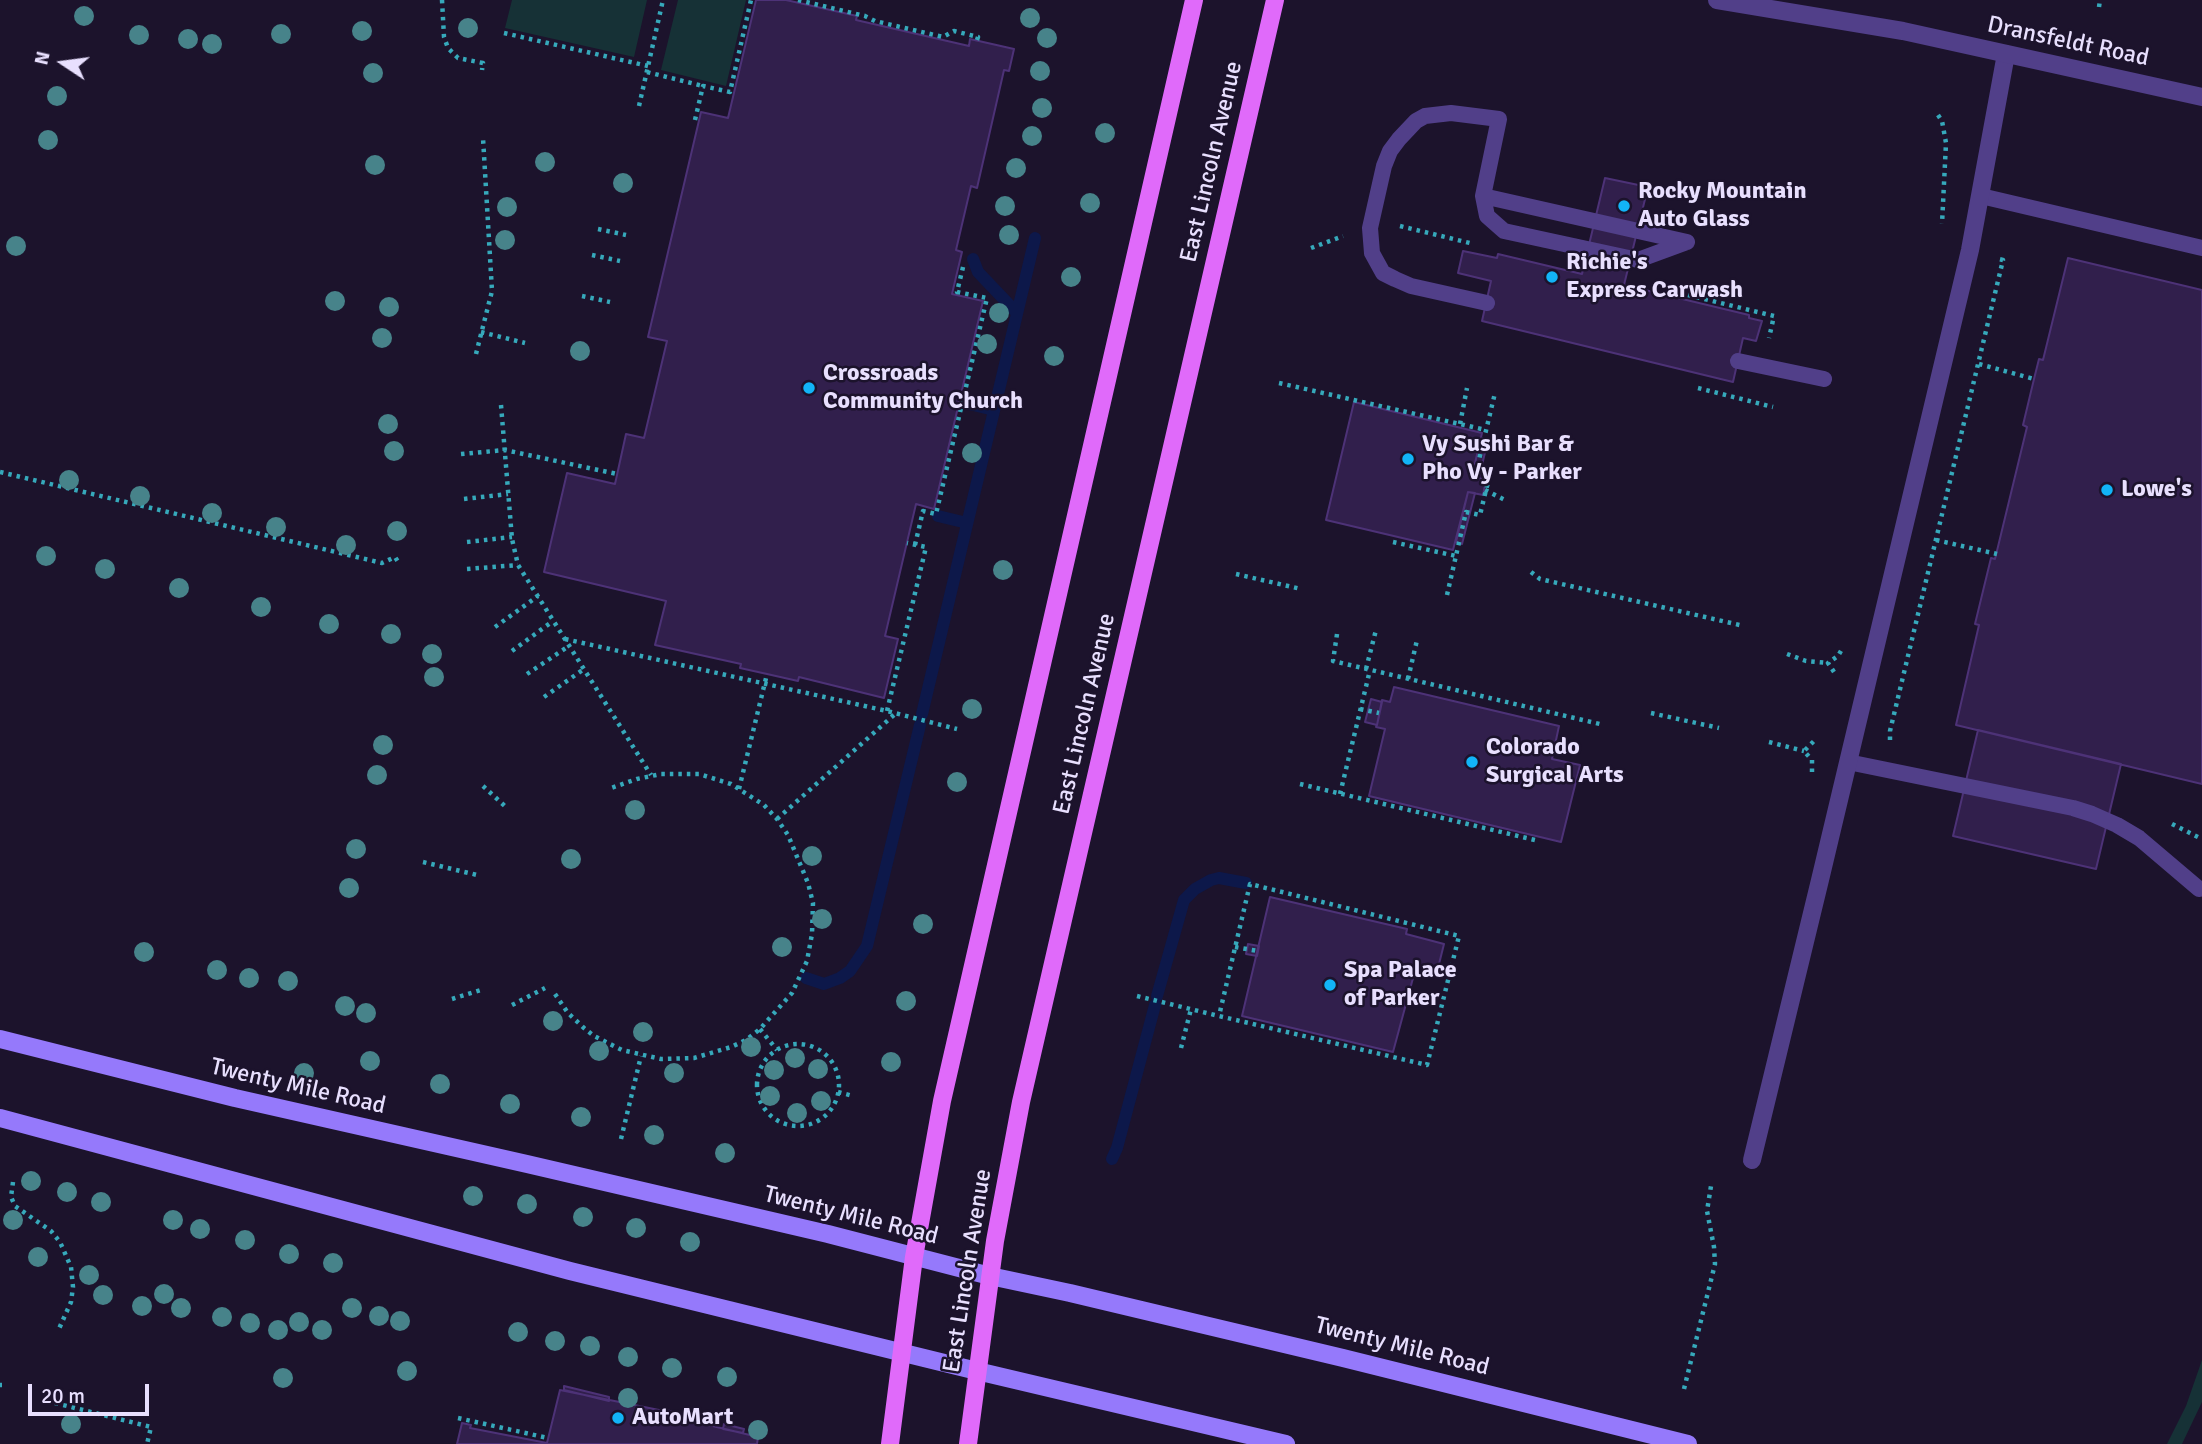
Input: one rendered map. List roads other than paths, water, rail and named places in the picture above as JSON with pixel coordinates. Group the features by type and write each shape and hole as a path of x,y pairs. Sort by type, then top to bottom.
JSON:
{"main road":[{"path":"890,1444 914,1257 942,1101 1194,0"},
{"name":"East Lincoln Avenue","path":"968,1444 990,1276 1021,1102 1275,0"},
{"name":"Twenty Mile Road","path":"0,1039 235,1098 788,1225 990,1276 1343,1358 1688,1444"},
{"path":"0,1118 570,1271 1286,1444"}],"street":[{"name":"Dransfeldt Road","path":"1717,0 1878,26 2202,97"},
{"path":"1752,1160 1965,272 2006,54"}],"lane":[{"path":"1483,196 1687,242 1638,260 1504,231 1487,216 1483,196 1499,119 1451,113 1425,116 1416,121 1390,152 1380,180 1370,228 1372,253 1383,273 1411,286 1486,303"},
{"path":"1981,196 2202,248"},
{"path":"1738,360 1824,379"},
{"path":"1848,762 2092,814 2139,838 2199,889"}],"waterway":[{"path":"922,714 1035,238"},
{"path":"973,259 978,272 1017,313"},
{"path":"965,403 994,410"},
{"path":"938,516 967,523"},
{"path":"806,978 824,984 840,978 850,971 867,946 920,725"},
{"path":"1157,996 1184,900 1195,889 1211,880 1219,878 1246,883"},
{"path":"1112,1159 1155,1005"}],"place":[{"name":"Rocky Mountain Auto Glass","path":"1624,206"},
{"name":"Richie's Express Carwash","path":"1552,277"},
{"name":"Crossroads Community Church","path":"809,388"},
{"name":"Vy Sushi Bar & Pho Vy - Parker","path":"1408,459"},
{"name":"Lowe's","path":"2107,490"},
{"name":"Colorado Surgical Arts","path":"1472,762"},
{"name":"Spa Palace of Parker","path":"1330,985"},
{"name":"AutoMart","path":"618,1418"}]}
